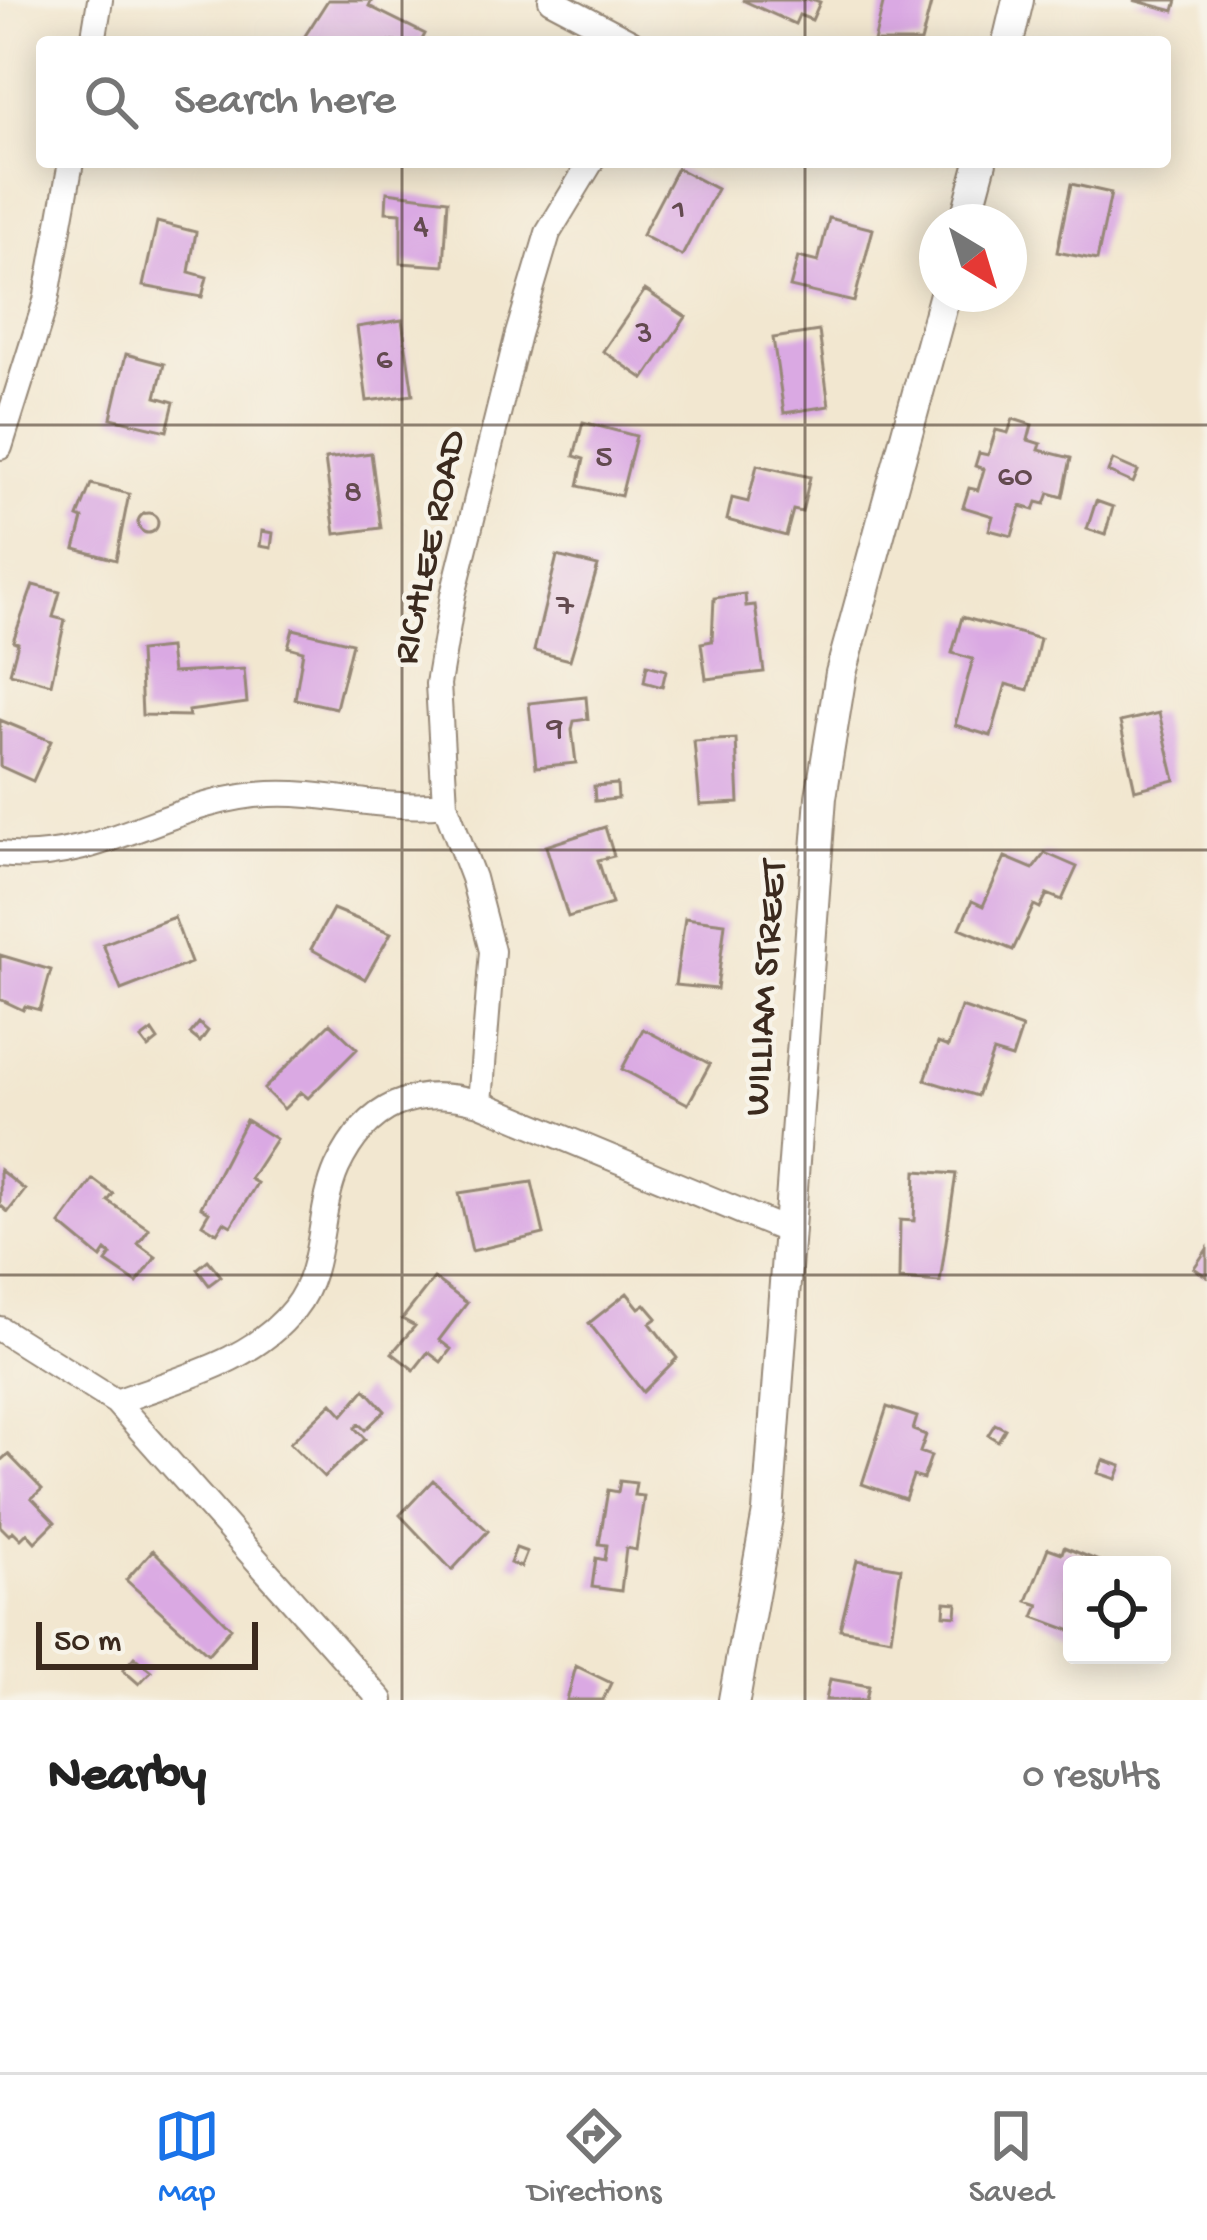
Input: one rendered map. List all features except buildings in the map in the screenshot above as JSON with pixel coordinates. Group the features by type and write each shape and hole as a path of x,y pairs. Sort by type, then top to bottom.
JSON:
{"street":[{"path":"94,36 100,0"},
{"path":"551,0 620,36"},
{"path":"1009,36 1018,0"},
{"path":"0,447 46,301 70,168"},
{"name":"RICHLEE ROAD","path":"480,1103 491,951 473,878 445,804 437,684 453,595 548,233 587,168"},
{"path":"967,204 972,168"},
{"name":"WILLIAM STREET","path":"734,1700 767,1512 821,796 841,674 940,312"},
{"path":"0,854 39,859 96,847 163,818 268,794 397,809 445,804"},
{"path":"116,1402 234,1358 286,1319 313,1274 337,1168 375,1116 415,1095 440,1091 480,1103 790,1232"},
{"path":"0,1329 116,1402 381,1700"}]}
